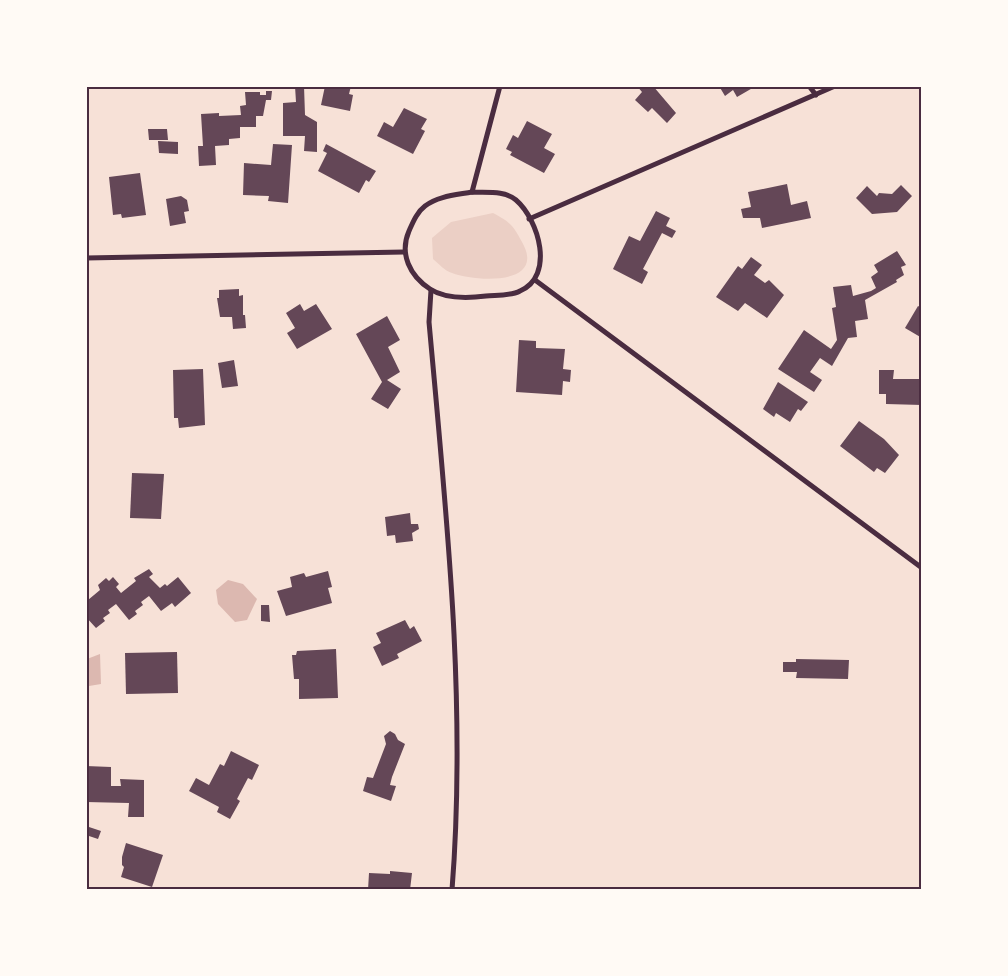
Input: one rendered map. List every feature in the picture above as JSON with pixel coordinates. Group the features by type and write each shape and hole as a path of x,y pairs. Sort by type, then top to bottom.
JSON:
{"street":[{"path":"472,192 500,86"},
{"path":"809,86 816,95"},
{"path":"529,219 835,86"},
{"path":"472,192 502,193 516,200 529,219 540,242 541,262 535,280 520,292 471,298 431,290 408,266 404,252 406,236 416,215 424,206 440,198 472,192"},
{"path":"86,258 404,252"},
{"path":"535,280 922,568"},
{"path":"431,290 429,322 457,683 458,818 452,890"}],"shaded area":[{"path":"493,213 510,224 522,242 527,256 525,267 517,274 491,279 463,276 447,271 433,259 432,238 451,222"},
{"path":"228,580 243,584 257,599 247,620 235,622 218,604 216,590"},
{"path":"100,654 101,684 89,686 87,659"}],"building":[{"path":"295,86 304,86 305,115 317,122 317,152 304,151 305,136 283,136 283,103 296,102"},
{"path":"325,86 351,86 349,94 353,95 350,111 321,105"},
{"path":"637,86 653,86 676,113 667,123 652,108 648,112 635,100 642,92"},
{"path":"719,86 756,86 737,97 733,90 725,96"},
{"path":"266,91 272,91 271,100 266,100 263,116 256,116 256,127 240,127 240,138 229,139 229,145 215,146 216,165 199,166 198,146 203,146 201,114 219,113 219,116 241,115 240,106 246,105 245,92 260,92 260,95 266,95"},
{"path":"404,108 427,119 421,129 425,131 413,154 377,136 384,122 393,127"},
{"path":"527,121 552,134 544,148 555,154 544,173 510,155 512,152 506,149 513,135 518,138"},
{"path":"148,129 167,129 168,140 149,140"},
{"path":"158,141 178,142 178,154 159,153"},
{"path":"273,144 292,145 288,203 268,201 269,196 243,195 244,163 271,165"},
{"path":"326,144 376,171 369,182 366,180 359,193 318,171 327,153 323,151"},
{"path":"140,173 146,215 122,218 121,214 113,215 109,177"},
{"path":"787,184 791,205 807,201 811,218 762,228 760,218 743,218 741,209 751,207 748,192"},
{"path":"901,185 912,196 897,212 872,214 856,198 867,186 877,196 879,193 892,194"},
{"path":"181,196 187,200 189,211 184,212 186,223 170,226 166,199"},
{"path":"656,211 670,218 666,226 676,231 672,238 662,233 643,269 648,272 642,284 613,269 629,236 640,241"},
{"path":"897,251 906,265 901,267 904,275 896,280 897,282 865,300 868,319 855,321 857,337 848,338 832,366 820,358 810,372 822,380 814,392 778,369 804,330 831,349 837,340 832,308 836,307 833,287 851,285 853,296 871,291 876,288 871,277 878,272 874,265"},
{"path":"751,257 762,265 754,275 765,283 769,280 784,295 767,318 745,303 738,311 716,297 738,266 742,269"},
{"path":"239,289 239,296 243,295 243,315 245,315 246,328 233,329 232,317 220,317 217,298 219,298 219,290"},
{"path":"300,304 304,311 316,304 332,329 297,349 287,333 295,328 286,313"},
{"path":"918,306 922,308 922,338 905,328"},
{"path":"387,316 400,340 388,347 400,372 387,380 401,389 388,409 371,399 382,382 356,334"},
{"path":"519,340 536,341 536,348 565,349 563,369 571,370 570,382 563,381 562,395 516,392"},
{"path":"234,360 238,386 222,388 218,363"},
{"path":"203,369 205,425 179,428 178,418 174,418 173,370"},
{"path":"879,370 894,370 893,379 922,379 922,405 886,404 886,394 879,394"},
{"path":"778,382 808,402 801,411 798,409 790,422 776,413 774,417 763,409"},
{"path":"859,421 884,439 899,455 885,473 877,468 874,472 840,446"},
{"path":"132,473 164,474 161,519 130,518"},
{"path":"410,513 411,524 418,524 419,529 412,533 413,541 396,543 395,535 387,536 385,517"},
{"path":"149,569 153,574 149,577 160,588 165,584 167,586 178,577 191,593 175,607 172,603 161,611 149,596 141,602 143,605 135,611 137,614 129,620 116,604 108,610 110,613 103,618 105,621 96,628 86,617 86,599 88,600 100,590 98,585 106,578 109,581 113,577 119,584 116,587 121,593 136,581 134,578"},
{"path":"328,571 332,587 328,588 332,603 286,616 277,591 292,587 290,577 304,573 306,577"},
{"path":"261,605 269,605 270,622 261,621"},
{"path":"405,620 410,629 414,626 422,641 397,654 399,658 382,666 373,647 381,643 376,633"},
{"path":"336,649 338,698 299,699 299,679 294,679 292,655 296,655 297,651"},
{"path":"177,652 178,693 126,694 125,653"},
{"path":"796,659 849,660 848,679 796,678 797,672 783,672 783,662 796,662"},
{"path":"390,731 395,734 398,740 405,744 390,785 396,786 391,801 363,791 367,777 373,778 386,744 384,736"},
{"path":"231,751 259,765 252,780 248,778 237,799 240,801 230,819 217,812 219,807 189,791 196,778 209,785 220,764 224,766"},
{"path":"86,766 111,767 111,786 121,786 120,779 144,780 144,817 128,817 129,803 86,802"},
{"path":"86,826 101,831 98,839 86,835"},
{"path":"126,843 163,855 152,887 121,877 124,867 122,865 122,857"},
{"path":"390,871 412,873 410,890 368,890 369,873 390,874"}]}
